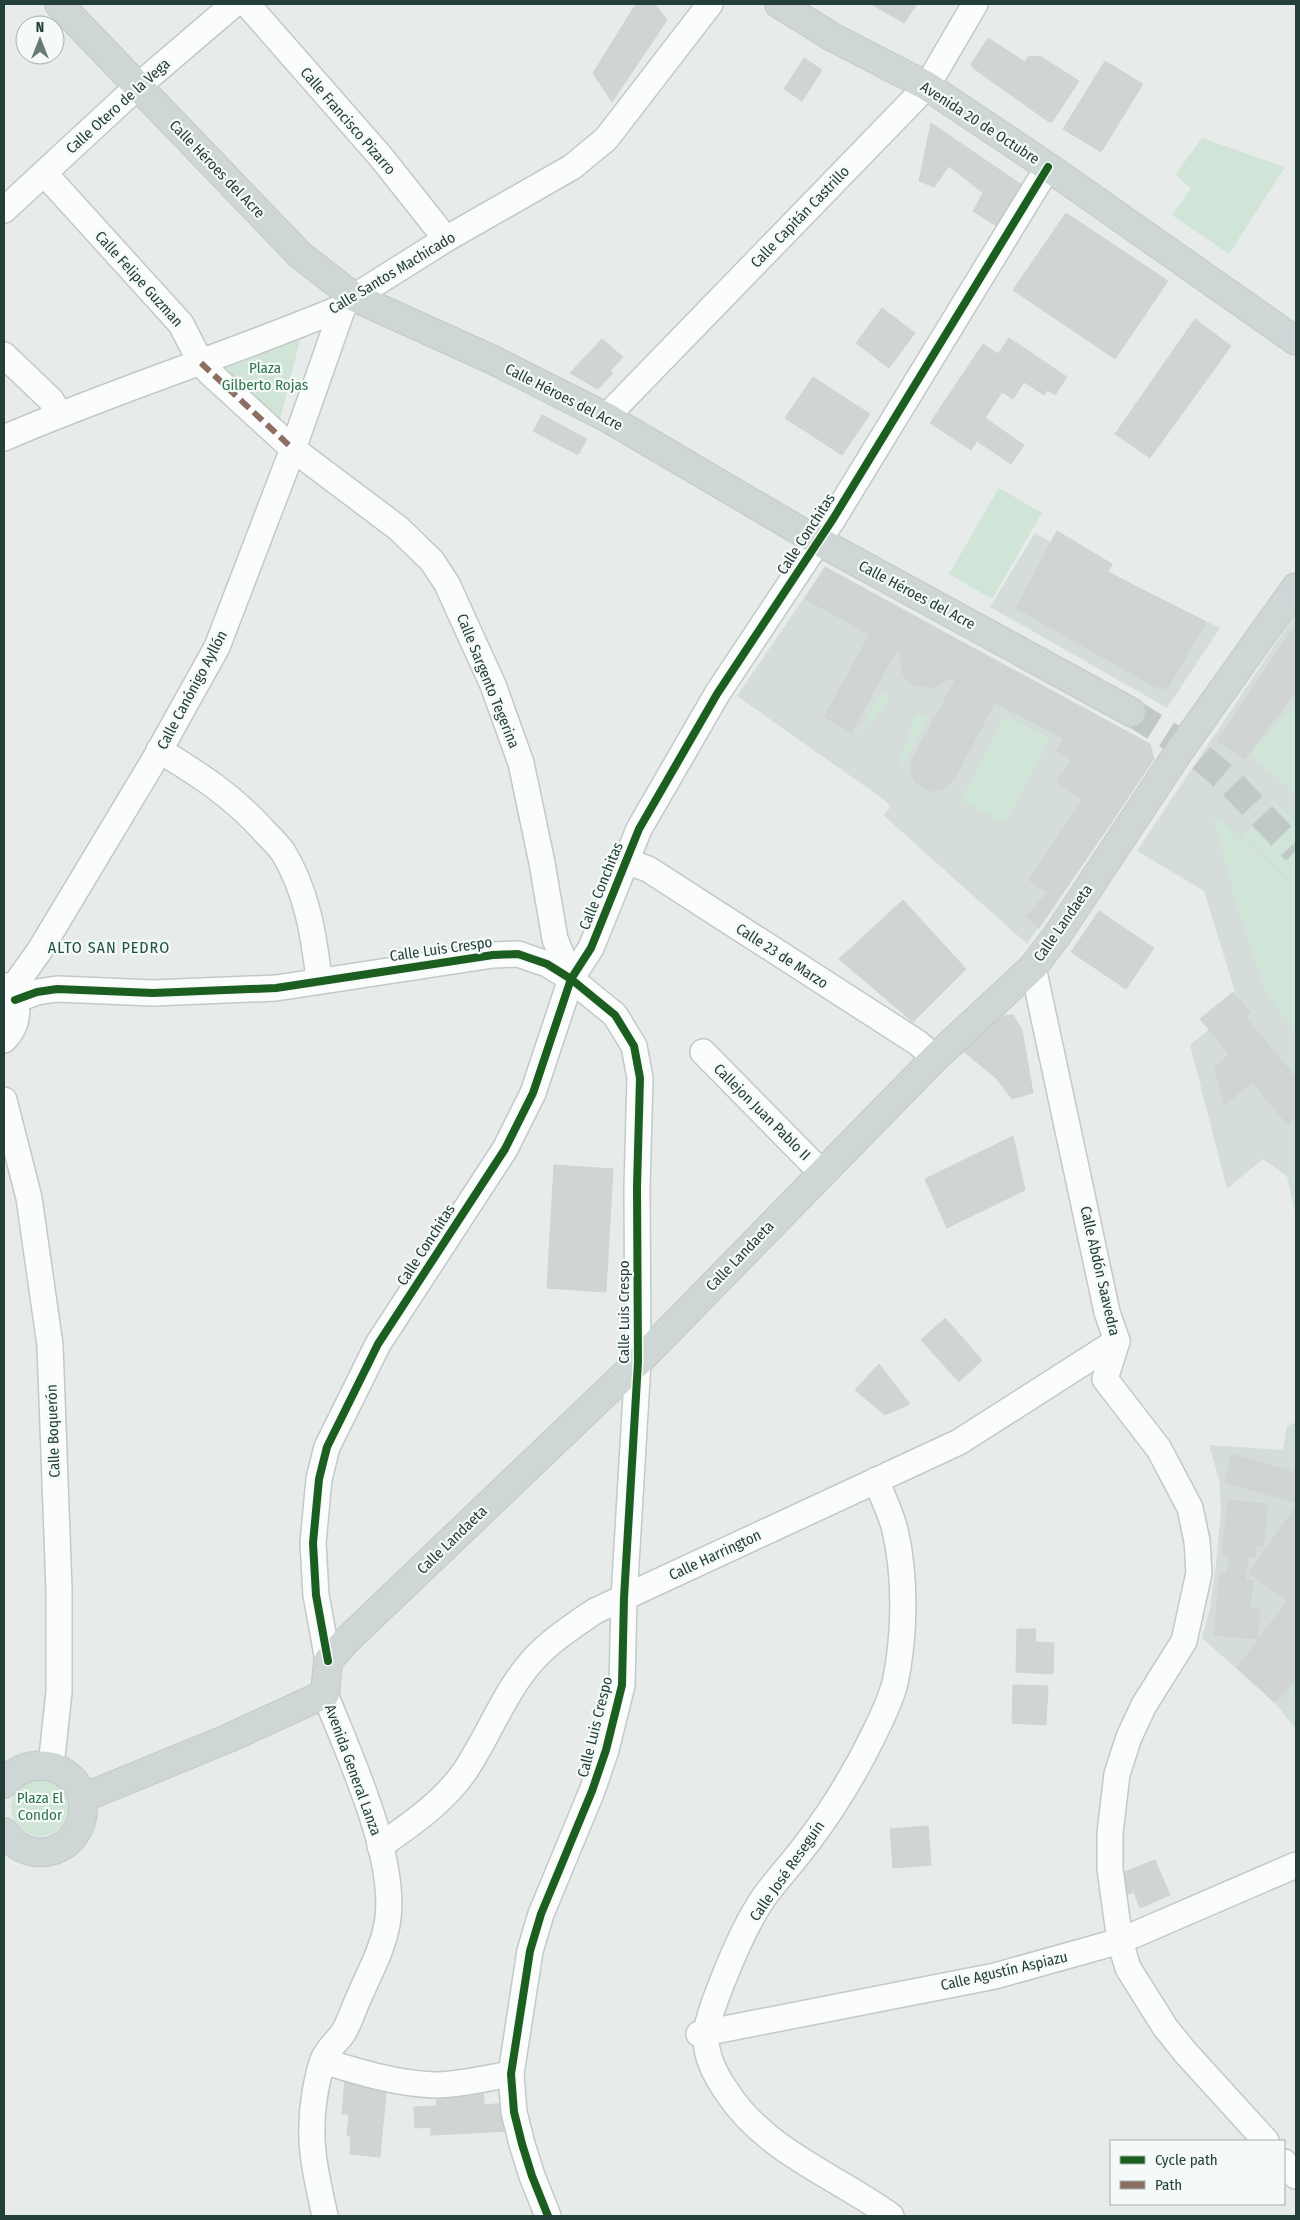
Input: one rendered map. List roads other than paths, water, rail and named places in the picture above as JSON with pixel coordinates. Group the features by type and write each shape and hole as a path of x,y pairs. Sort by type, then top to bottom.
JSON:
{"main road":[{"name":"Calle Héroes del Acre","path":"60,4 300,255 348,302 493,360 606,417 818,541 1131,712"},
{"name":"Avenida 20 de Octubre","path":"779,4 834,38 927,86 1048,167 1296,340"},
{"name":"Calle Landaeta","path":"328,1661 347,1640 638,1362 821,1172 935,1058 1034,967 1180,750 1296,587"},
{"path":"83,1798 229,1738 325,1694 328,1661"},
{"path":"4,1784 10,1776 22,1768 37,1765 51,1766 66,1773 77,1784 83,1798 84,1817 77,1834 63,1846 46,1853 15,1852 4,1832"}],"street":[{"name":"Calle Otero de la Vega","path":"4,210 137,86 234,4"},
{"name":"Calle Francisco Pizarro","path":"248,4 381,157 446,239"},
{"name":"Calle Santos Machicado","path":"4,438 59,414 201,363 348,302 446,239 572,167 606,139 710,4"},
{"name":"Calle Capitán Castrillo","path":"606,417 927,86 975,4"},
{"name":"Calle Conchitas","path":"328,1661 316,1595 313,1543 319,1478 327,1447 378,1344 505,1149 533,1092 571,979 591,948 639,829 717,694 818,541 1048,167"},
{"name":"Calle Felipe Guzman","path":"44,173 181,324 201,363 294,450"},
{"name":"Calle Canónigo Ayllón","path":"10,992 40,950 159,750 217,647 294,450 348,302"},
{"path":"4,355 51,400 59,414"},
{"name":"Calle Sargento Tegerina","path":"294,450 398,528 432,561 447,584 493,685 521,763 542,863 555,939 571,979"},
{"path":"159,750 206,779 245,809 282,851 305,900 313,932 319,980"},
{"name":"Calle 23 de Marzo","path":"626,861 648,869 918,1043 935,1058"},
{"name":"Calle Luis Crespo","path":"10,992 37,992 57,988 153,994 276,988 493,954 518,954 547,964 571,979 615,1015 634,1046 640,1078 637,1187 638,1362 624,1598 622,1685 601,1766 542,1914 530,1952 511,2074 514,2112 522,2144 548,2216"},
{"name":"Calle Abdón Saavedra","path":"1034,967 1107,1312 1117,1341 1105,1379 1159,1449 1190,1508 1197,1541 1199,1573 1184,1642 1144,1705 1129,1738 1117,1774 1110,1833 1110,1869 1120,1941 1128,1968 1165,2027 1185,2052 1265,2140"},
{"path":"4,1040 14,1028 17,1018 10,992"},
{"name":"Callejon Juan Pablo II","path":"703,1052 821,1172"},
{"name":"Calle Boquerón","path":"4,1100 29,1198 50,1345 59,1588 59,1692 51,1766"},
{"name":"Calle Harrington","path":"380,1846 405,1829 435,1804 464,1772 511,1690 533,1660 565,1631 595,1611 959,1442 1117,1341"},
{"name":"Calle José Reseguín","path":"876,1480 895,1529 904,1596 900,1646 894,1684 883,1716 854,1774 810,1840 764,1898 734,1951 702,2034 707,2056 728,2094 758,2129 784,2150 837,2180 891,2216"},
{"name":"Avenida General Lanza","path":"325,1694 373,1818 389,1890 387,1925 377,1961 343,2033 331,2045 323,2062 312,2109 312,2153 325,2216"},
{"name":"Calle Agustín Aspiazu","path":"702,2034 995,1976 1120,1941 1296,1865"},
{"path":"323,2062 364,2074 419,2084 453,2084 511,2074"},
{"path":"1285,2163 1296,2176"}],"tunnel":[{"path":"1131,712 1196,753 1229,781 1296,851"}],"district":[{"name":"ALTO SAN PEDRO","path":"109,947"}],"park label":[{"name":"Plaza Gilberto Rojas","path":"265,376"},
{"name":"Plaza El Condor","path":"40,1806"}]}
